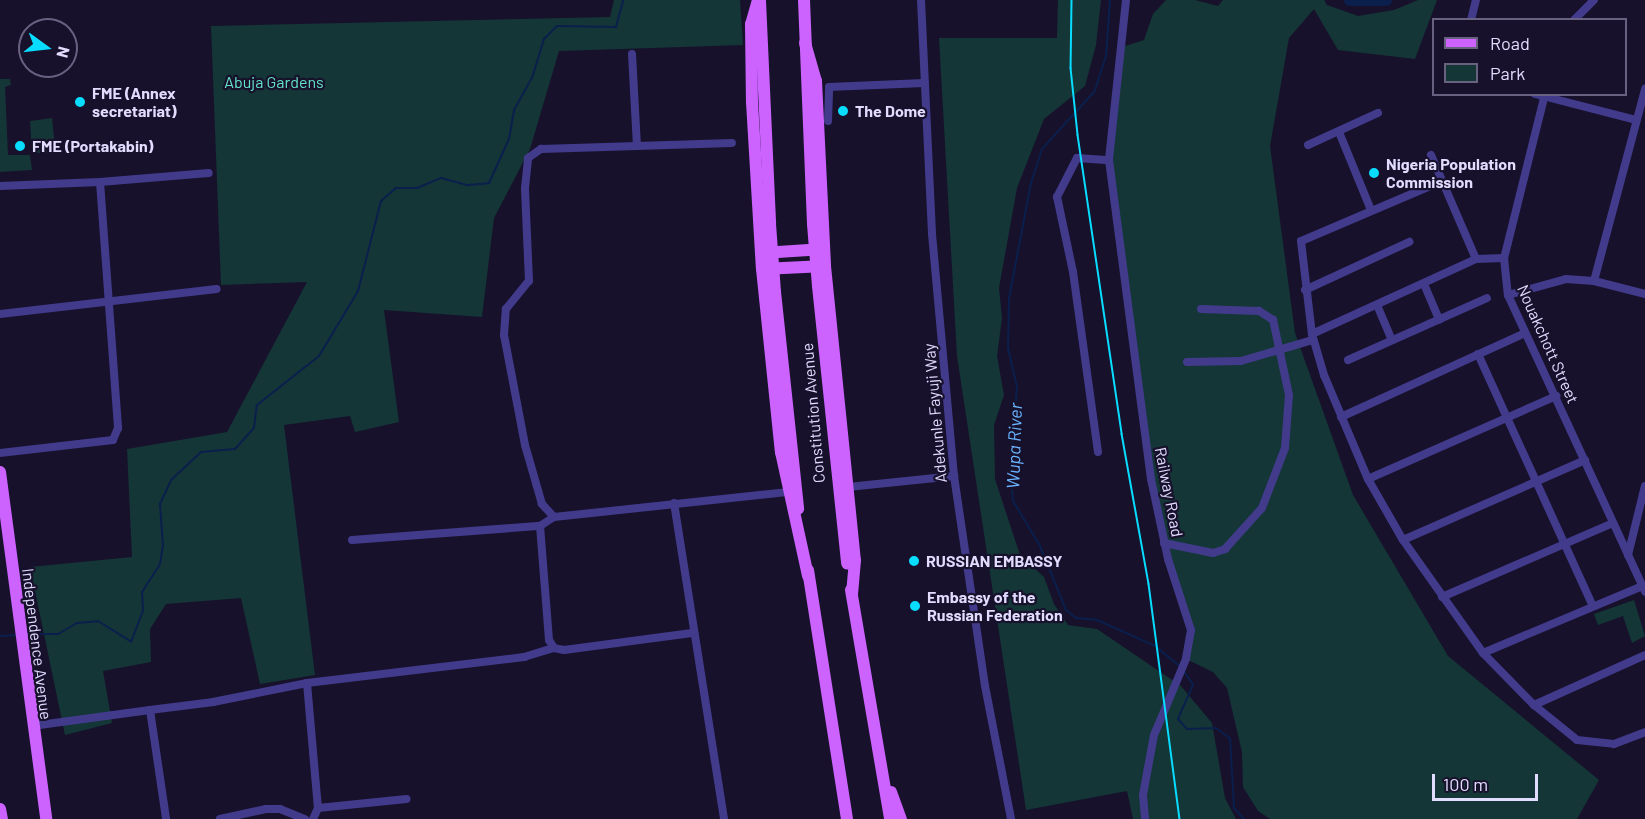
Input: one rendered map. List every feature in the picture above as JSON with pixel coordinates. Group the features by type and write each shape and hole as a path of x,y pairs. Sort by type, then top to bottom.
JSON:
{"main road":[{"name":"Constitution Avenue","path":"759,0 775,292 808,576 845,816"},
{"path":"759,0 751,24 762,269 787,492 808,576"},
{"name":"Constitution Avenue","path":"804,0 813,224 818,286 852,595 890,819"},
{"path":"805,43 816,81 825,266 855,560 852,595"},
{"path":"761,253 824,249"},
{"path":"762,269 825,266"},
{"name":"Independence Avenue","path":"0,472 31,726 46,819"},
{"path":"879,758 901,819"},
{"path":"0,809 2,819"}],"street":[{"name":"Adekunle Fayuji Way","path":"921,0 932,234 954,476 986,686 1011,819"},
{"name":"Railway Road","path":"1126,0 1109,160 1131,347 1164,543 1190,622 1186,659 1154,735 1143,795 1145,819"},
{"path":"1472,18 1476,0"},
{"path":"1576,18 1594,0"},
{"path":"632,54 637,146"},
{"path":"828,121 829,87 924,83"},
{"path":"1594,281 1645,89"},
{"path":"1545,96 1636,120"},
{"name":"Nouakchott Street","path":"1545,96 1504,258 1508,295 1643,589"},
{"path":"1308,145 1378,113"},
{"path":"1338,132 1371,210"},
{"path":"554,517 542,504 525,445 504,335 506,309 529,281 525,188 528,158 541,149 732,143"},
{"path":"1431,155 1476,259"},
{"path":"1098,452 1073,272 1057,197 1077,159 1109,160"},
{"path":"0,186 100,182 209,173"},
{"path":"1442,181 1301,242 1312,337 1341,417 1368,479 1403,540 1483,653 1534,705 1568,734 1588,744 1614,744 1645,732"},
{"path":"0,453 114,440 118,435 106,300 100,182"},
{"path":"1305,290 1409,242"},
{"path":"1187,362 1241,361 1280,350 1476,259 1504,258"},
{"path":"1508,295 1566,279 1594,281 1645,294"},
{"path":"1424,284 1439,320"},
{"path":"0,314 217,289"},
{"path":"1348,360 1487,298"},
{"path":"1377,305 1392,340"},
{"path":"1164,543 1219,552 1263,508 1282,463 1289,395 1273,320 1265,312 1201,309"},
{"path":"1341,417 1525,333"},
{"path":"1478,354 1567,543 1593,606"},
{"path":"1368,479 1556,396"},
{"path":"1403,540 1585,460"},
{"path":"848,487 954,476"},
{"path":"1628,555 1645,486"},
{"path":"352,540 540,526 554,517 787,492"},
{"path":"674,503 692,633 724,819"},
{"path":"1442,597 1613,523"},
{"path":"540,526 549,640 554,648"},
{"path":"1483,653 1593,606 1643,589"},
{"path":"31,726 213,702 307,683 524,657 554,648 564,650 692,633"},
{"path":"1534,705 1645,655"},
{"path":"307,683 318,808 313,819"},
{"path":"150,710 166,819"},
{"path":"318,808 407,799"},
{"path":"220,819 266,809 280,809 305,819"}],"green space":[{"name":"Abuja Gardens","path":"614,0 740,0 743,45 559,51 530,149 494,218 482,317 384,310 399,422 355,432 350,416 284,425 315,675 260,684 241,598 166,604 150,629 151,662 103,671 112,723 65,735 30,567 132,557 127,449 227,432 307,282 221,285 211,26 610,17"},
{"path":"1058,0 1101,0 1096,45 1085,86 1044,119 1017,188 999,288 1002,318 997,356 1004,395 994,425 995,479 1020,555 1044,577 1054,604 1068,625 1097,629 1181,686 1212,723 1225,798 1236,819 1133,819 1127,791 1026,810 957,356 939,38 1057,38"},
{"path":"1166,0 1195,0 1218,6 1223,0 1324,0 1327,5 1358,16 1394,10 1418,0 1437,0 1415,59 1338,50 1314,9 1289,38 1270,146 1295,333 1353,495 1448,656 1599,780 1577,819 1270,819 1258,811 1243,787 1242,752 1227,688 1213,672 1186,659 1191,639 1151,479 1109,160 1122,47 1144,40 1153,14"},
{"path":"0,79 10,79 11,85 5,87 8,155 30,155 32,170 0,172"},
{"path":"52,118 55,147 59,153 32,153 30,121"},
{"path":"1634,600 1645,636 1632,643 1623,616 1598,625 1594,614"}],"waterway":[{"path":"27,634 58,634 77,623 98,621 131,642 143,611 142,592 160,564 163,546 160,504 171,480 201,452 235,449 254,428 257,405 319,356 358,291 381,201 396,188 417,188 441,178 468,185 489,183 509,139 514,110 532,78 544,39 557,26 616,27 623,0"},
{"name":"Wupa River","path":"1110,0 1106,56 1094,92 1042,149 1031,183 1009,298 1008,348 1017,387 1010,471 1013,501 1040,546 1066,610 1076,618 1097,620 1155,646 1180,666"},
{"path":"1350,0 1386,0"},
{"path":"0,636 18,635"},
{"name":"Wupa River","path":"1183,670 1193,685 1178,719 1187,729 1216,728 1230,738 1234,808 1244,819"}],"tram line":[{"path":"1072,0 1071,68 1078,135 1122,434 1149,584 1180,819"}],"place":[{"name":"FME (Annex secretariat)","path":"80,102"},
{"name":"The Dome","path":"843,111"},
{"name":"FME (Portakabin)","path":"20,146"},
{"name":"Nigeria Population Commission","path":"1374,173"},
{"name":"RUSSIAN EMBASSY","path":"914,561"},
{"name":"Embassy of the Russian Federation","path":"915,606"}]}
